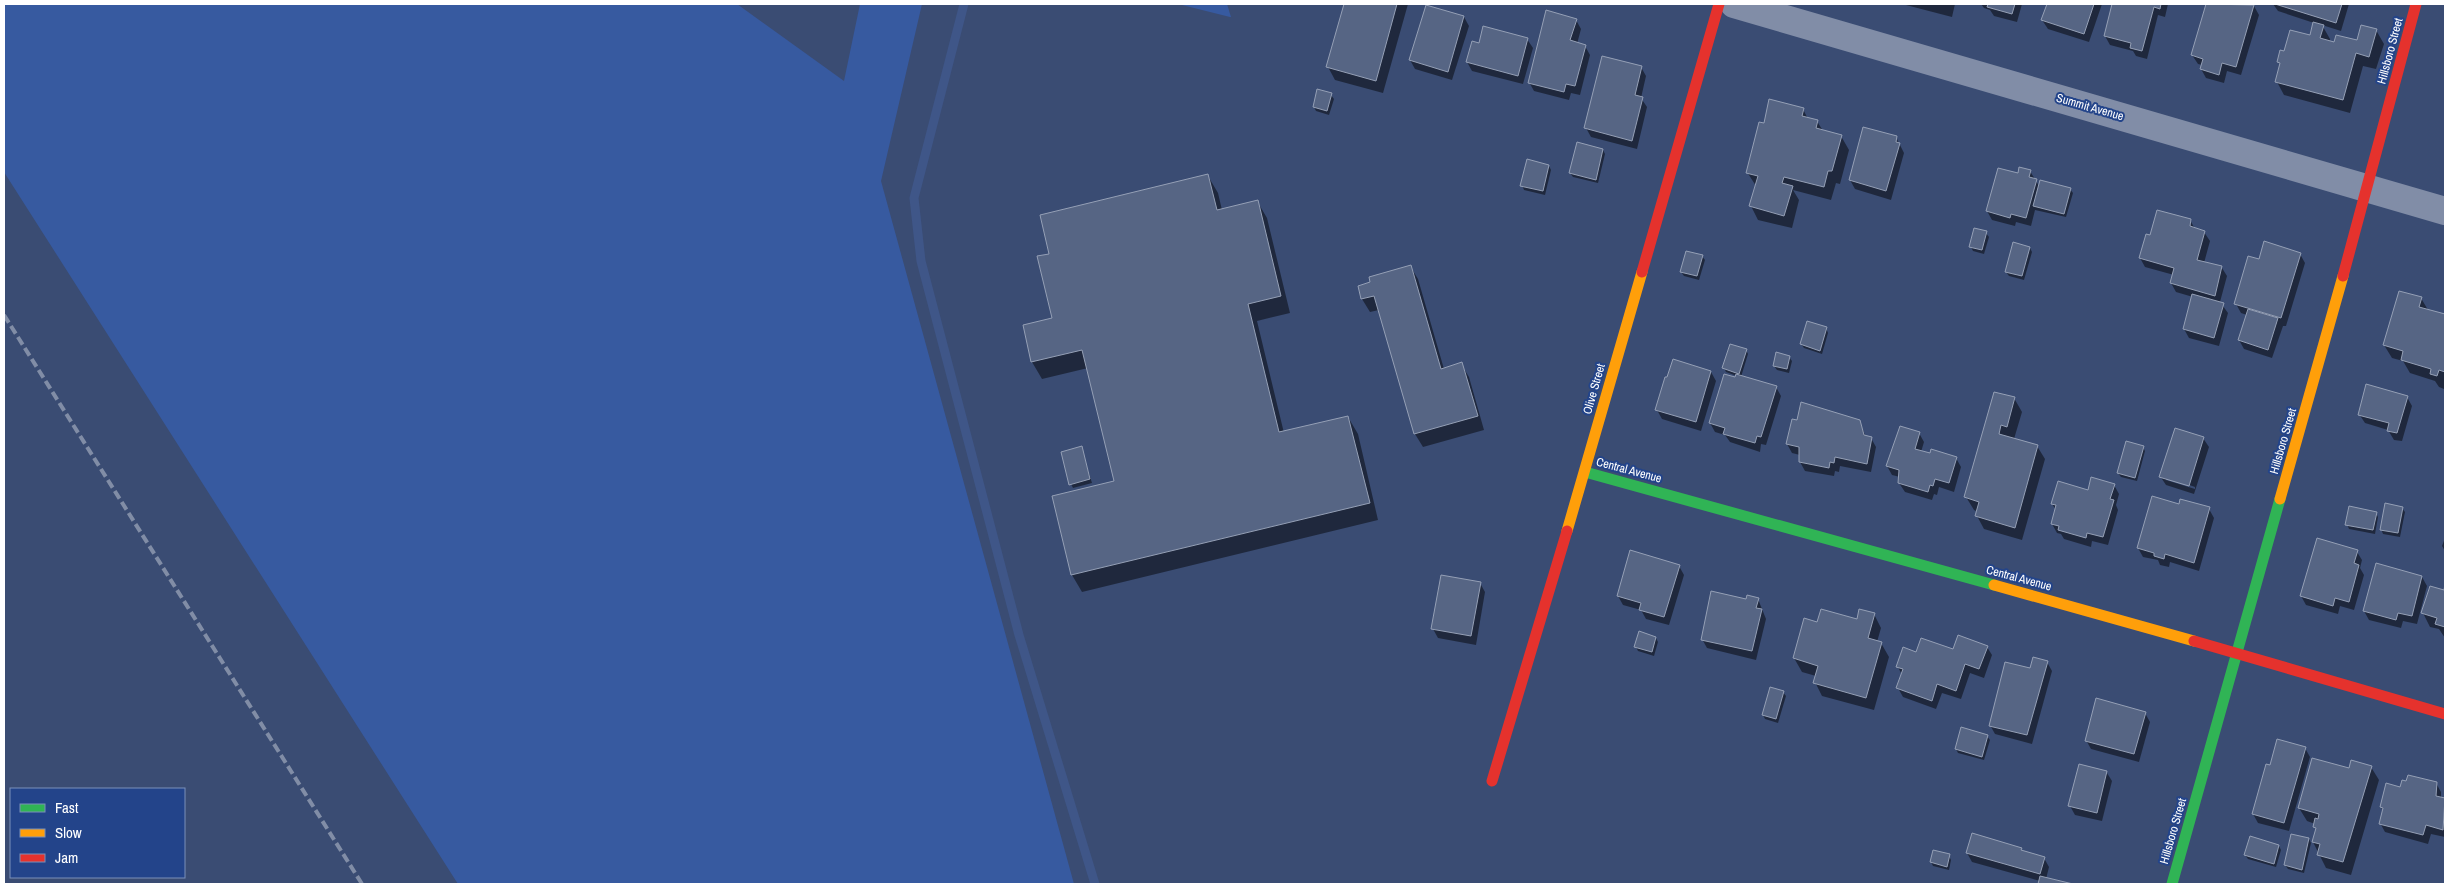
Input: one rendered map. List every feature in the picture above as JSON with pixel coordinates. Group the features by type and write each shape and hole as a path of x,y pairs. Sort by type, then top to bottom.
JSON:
{"street":[{"name":"Olive Street","path":"1492,782 1585,472 1719,4"},
{"name":"Summit Avenue","path":"1734,4 2445,210"},
{"name":"Hillsboro Street","path":"2172,884 2368,188 2416,4"},
{"name":"Central Avenue","path":"1585,472 2238,653 2445,714"}],"shaded area":[{"path":"4,4 737,4 844,81 860,4 922,4 881,181 1074,884 458,884 4,172"},
{"path":"1178,4 1227,4 1231,17 1230,17"}],"building":[{"path":"1344,4 1397,4 1376,81 1326,67"},
{"path":"1988,4 2015,4 2012,14 1987,7"},
{"path":"2047,4 2094,4 2084,34 2041,20"},
{"path":"2112,4 2161,4 2160,9 2154,7 2142,51 2130,48 2131,43 2104,36"},
{"path":"2206,4 2254,5 2236,67 2222,63 2219,75 2200,69 2203,59 2191,55"},
{"path":"2275,4 2342,4 2336,23"},
{"path":"1426,5 1464,16 1448,72 1409,60"},
{"path":"1546,10 1577,19 1570,40 1586,45 1575,86 1566,84 1564,92 1528,83"},
{"path":"2313,22 2324,25 2320,38 2334,42 2336,35 2357,40 2361,25 2377,29 2369,57 2356,53 2343,100 2275,82 2280,63 2277,62 2280,50 2284,51 2290,30 2310,35"},
{"path":"1483,26 1528,38 1518,76 1466,62 1472,41 1479,43"},
{"path":"1602,56 1642,66 1635,95 1643,97 1632,141 1584,128"},
{"path":"1317,89 1332,93 1327,111 1313,107"},
{"path":"1769,99 1804,108 1802,116 1818,120 1816,128 1842,135 1832,171 1828,171 1824,187 1784,177 1782,183 1793,186 1784,216 1749,206 1758,176 1746,173 1759,122 1764,123"},
{"path":"1863,127 1897,136 1896,142 1900,143 1886,191 1849,180"},
{"path":"1577,142 1603,149 1596,180 1569,173"},
{"path":"1527,159 1549,165 1543,191 1520,186"},
{"path":"2019,167 2031,170 2029,177 2037,179 2026,218 2011,214 2010,218 1986,211 1998,168 2018,173"},
{"path":"1208,174 1217,210 1258,200 1281,296 1248,304 1279,432 1348,416 1370,503 1071,575 1052,496 1114,481 1082,350 1031,362 1023,325 1052,318 1037,256 1049,254 1040,215"},
{"path":"2040,180 2071,188 2064,214 2033,206"},
{"path":"2157,210 2191,219 2190,226 2205,231 2197,260 2222,266 2215,296 2170,283 2174,268 2139,258 2146,234 2150,235"},
{"path":"1974,228 1987,231 1982,250 1969,247"},
{"path":"2264,241 2301,253 2281,318 2234,304 2248,256 2259,259"},
{"path":"2013,242 2030,247 2022,276 2005,272"},
{"path":"1686,251 1703,255 1697,276 1680,272"},
{"path":"1411,265 1441,369 1462,362 1478,416 1414,434 1374,296 1361,299 1358,286 1370,282 1369,277"},
{"path":"2399,291 2422,297 2419,307 2445,314 2445,372 2439,370 2437,376 2430,374 2431,369 2401,360 2403,351 2383,345"},
{"path":"2192,294 2224,303 2214,338 2183,329"},
{"path":"2248,309 2278,318 2268,350 2238,340"},
{"path":"1807,321 1827,327 1820,351 1800,344"},
{"path":"1730,344 1747,349 1739,374 1722,368"},
{"path":"1776,352 1790,356 1787,369 1773,366"},
{"path":"1673,359 1711,371 1696,422 1655,410 1665,377 1667,377"},
{"path":"1724,374 1735,377 1736,374 1777,386 1761,437 1757,436 1755,443 1723,434 1725,428 1709,423"},
{"path":"2366,384 2408,396 2397,433 2387,431 2389,423 2358,415"},
{"path":"1994,392 2015,397 2007,427 2001,425 1999,434 2038,445 2015,528 1975,516 1979,502 1964,497"},
{"path":"1801,402 1860,420 1864,435 1872,437 1867,464 1835,457 1834,463 1830,462 1829,468 1799,462 1799,447 1786,444 1792,419 1797,420"},
{"path":"1900,426 1920,432 1915,449 1930,453 1931,449 1957,457 1949,483 1935,479 1933,486 1930,485 1928,492 1898,483 1899,470 1886,466"},
{"path":"2175,428 2204,437 2189,486 2159,477"},
{"path":"2126,441 2144,446 2135,478 2117,473"},
{"path":"1082,446 1090,479 1069,485 1061,452"},
{"path":"2091,477 2115,484 2110,499 2114,500 2103,537 2087,533 2086,538 2058,530 2059,526 2051,524 2056,505 2051,504 2058,481 2088,490"},
{"path":"2152,496 2179,504 2180,499 2210,507 2194,563 2165,554 2164,559 2154,556 2154,553 2137,548"},
{"path":"2385,503 2403,507 2398,533 2380,530"},
{"path":"2349,506 2377,512 2373,530 2345,525"},
{"path":"2317,538 2358,550 2354,563 2359,565 2349,602 2335,598 2333,606 2300,596"},
{"path":"1630,550 1680,565 1664,617 1639,610 1641,603 1617,596"},
{"path":"2376,563 2422,576 2412,616 2398,613 2396,620 2363,611"},
{"path":"1441,575 1481,582 1471,636 1431,629"},
{"path":"2445,584 2445,627 2435,624 2437,618 2421,613 2430,586 2444,590"},
{"path":"1711,591 1746,599 1747,595 1759,598 1756,608 1762,609 1752,651 1701,640"},
{"path":"1821,609 1857,619 1859,609 1875,613 1868,638 1882,642 1866,698 1813,683 1818,666 1793,658 1804,618 1817,622"},
{"path":"1639,631 1656,637 1652,652 1634,647"},
{"path":"1958,635 1988,646 1979,669 1965,664 1956,691 1937,684 1932,701 1896,688 1903,669 1896,667 1903,647 1916,652 1921,638 1953,649"},
{"path":"2033,657 2048,661 2027,735 1989,726 2005,662 2030,668"},
{"path":"1770,687 1784,691 1776,719 1762,715"},
{"path":"2096,698 2146,712 2134,754 2085,741"},
{"path":"1961,727 1988,735 1982,757 1955,749"},
{"path":"2277,739 2306,747 2284,823 2252,814 2266,764 2270,765"},
{"path":"2312,758 2349,768 2351,760 2372,766 2343,862 2317,855 2320,844 2312,842 2316,828 2313,827 2315,818 2318,819 2319,814 2298,808"},
{"path":"2079,764 2107,771 2097,813 2068,806"},
{"path":"2408,775 2437,782 2436,796 2445,798 2443,830 2426,825 2423,835 2379,824 2383,808 2380,807 2386,783 2400,787 2402,780 2406,781"},
{"path":"1972,833 2045,857 2040,874 1966,853"},
{"path":"2291,834 2309,838 2302,870 2284,865"},
{"path":"2250,836 2279,845 2274,864 2244,855"},
{"path":"1933,850 1950,854 1947,867 1930,862"},
{"path":"2040,876 2073,884 2038,884"}],"waterway":[{"path":"964,4 914,198 921,261 1019,635 1095,884"}],"railway":[{"path":"4,315 362,884"}],"traffic: fast":[{"path":"1585,472 1994,585"},
{"path":"2172,884 2280,499"}],"traffic: slow":[{"path":"1567,531 1642,272"},
{"path":"2280,499 2343,276"},
{"path":"1994,585 2194,641"}],"traffic: jam":[{"path":"1642,272 1719,4"},
{"path":"2343,276 2416,4"},
{"path":"1492,781 1567,531"},
{"path":"2194,641 2445,714"}]}
